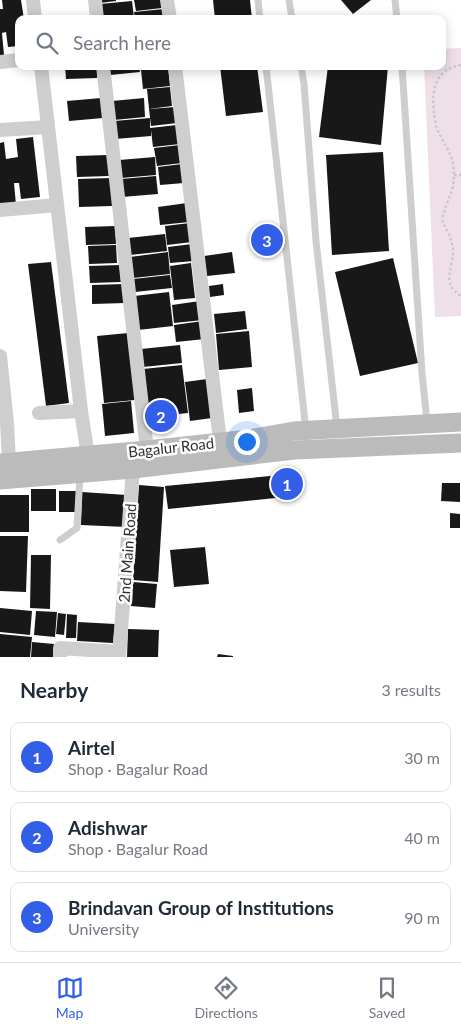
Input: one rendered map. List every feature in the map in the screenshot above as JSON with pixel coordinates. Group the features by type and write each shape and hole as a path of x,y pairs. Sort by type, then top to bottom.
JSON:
{"main road":[{"name":"Bagalur Road","path":"5,462 146,450 306,430 461,422"},
{"name":"Bagalur Road","path":"0,480 133,469 308,450 461,442"}],"street":[{"path":"33,0 35,15"},
{"path":"95,0 97,15"},
{"path":"168,0 170,15"},
{"path":"0,62 15,60"},
{"path":"41,70 81,411 88,456"},
{"path":"103,70 146,450"},
{"path":"175,70 220,442"},
{"path":"0,130 48,127"},
{"path":"0,210 57,205"},
{"path":"0,356 5,462"},
{"path":"39,413 81,411"},
{"path":"461,422 461,442"},
{"path":"122,452 133,469"},
{"name":"2nd Main Road","path":"119,655 133,469"},
{"path":"60,657 60,648 119,655"}],"lane":[{"path":"258,0 260,15"},
{"path":"289,0 291,15"},
{"path":"395,0 397,15"},
{"path":"266,70 308,450"},
{"path":"302,70 316,241 337,429"},
{"path":"402,70 427,424"},
{"path":"60,540 77,528 80,472"}],"path":[{"path":"461,65 448,68 438,78 433,95 435,120 438,131 450,152 454,175 451,195 442,219 453,248 449,280 453,290 461,296"},
{"path":"454,175 461,175"}],"shaded area":[{"path":"461,48 461,316 435,317 424,70 446,70 446,49"}],"building":[{"path":"2,0 21,0 23,15 15,15 15,46 8,47 6,32 2,33 4,55 0,55 0,9 3,9"},
{"path":"99,0 116,0 116,1 100,3"},
{"path":"134,0 161,0 162,8 136,11"},
{"path":"213,0 250,0 252,15 215,15"},
{"path":"341,0 371,0 353,14"},
{"path":"132,1 134,15 101,15 100,4"},
{"path":"164,9 165,15 134,15 134,12"},
{"path":"65,70 97,70 97,78 66,79"},
{"path":"109,70 140,70 140,72 110,75"},
{"path":"141,70 168,70 170,86 143,89"},
{"path":"220,70 258,70 263,112 226,116"},
{"path":"327,70 388,70 381,145 319,137"},
{"path":"170,87 172,106 149,109 147,89"},
{"path":"101,98 103,118 69,121 67,101"},
{"path":"144,98 145,117 114,120 112,101"},
{"path":"175,107 177,123 151,126 149,109"},
{"path":"150,118 150,128 177,125 180,144 153,147 151,130 151,136 115,139 114,121"},
{"path":"33,137 40,197 21,199 19,183 14,183 16,205 0,207 0,143 4,142 6,159 18,157 16,139"},
{"path":"180,145 182,163 157,166 154,148"},
{"path":"383,152 389,251 332,255 326,155"},
{"path":"108,155 109,176 77,177 76,156"},
{"path":"155,157 156,175 121,178 119,160"},
{"path":"182,164 184,183 160,185 158,167"},
{"path":"156,176 158,194 122,197 121,179"},
{"path":"111,178 112,206 79,207 78,179"},
{"path":"187,203 189,222 160,225 158,207"},
{"path":"190,223 192,242 167,245 165,226"},
{"path":"115,226 116,244 86,245 85,227"},
{"path":"165,234 167,251 130,255 128,238"},
{"path":"192,244 194,261 170,263 168,247"},
{"path":"116,245 117,263 89,264 88,246"},
{"path":"168,252 170,274 133,278 130,257"},
{"path":"232,252 235,273 207,276 204,256"},
{"path":"393,258 418,363 360,376 335,272"},
{"path":"51,262 69,403 46,406 28,264"},
{"path":"191,263 195,298 174,300 170,266"},
{"path":"120,265 121,282 90,283 89,266"},
{"path":"170,275 172,288 135,292 133,279"},
{"path":"124,284 125,303 92,304 92,285"},
{"path":"223,284 224,295 210,297 209,286"},
{"path":"169,292 173,326 138,330 134,296"},
{"path":"200,301 203,320 174,323 172,305"},
{"path":"245,311 247,329 216,333 214,314"},
{"path":"203,321 205,339 176,342 174,325"},
{"path":"249,331 252,367 219,370 216,334"},
{"path":"128,333 135,400 104,403 97,336"},
{"path":"180,345 182,363 143,367 141,349"},
{"path":"182,365 188,413 149,417 143,369"},
{"path":"207,379 212,418 190,421 185,382"},
{"path":"252,388 254,411 239,413 237,390"},
{"path":"131,401 134,433 105,436 102,404"},
{"path":"292,474 294,496 168,509 165,486"},
{"path":"442,483 460,483 460,502 441,501"},
{"path":"139,485 164,487 158,582 133,580"},
{"path":"31,489 56,489 56,511 31,511"},
{"path":"59,491 77,491 77,512 59,512"},
{"path":"82,492 127,495 126,527 81,525"},
{"path":"0,495 29,495 29,532 0,532"},
{"path":"450,513 460,514 460,528 450,528"},
{"path":"0,536 28,536 26,592 0,591"},
{"path":"205,547 209,584 174,587 170,550"},
{"path":"31,555 51,555 50,609 30,608"},
{"path":"133,582 157,584 155,608 131,606"},
{"path":"0,608 32,611 30,635 0,632"},
{"path":"36,611 57,612 55,637 34,635"},
{"path":"58,613 66,614 64,635 56,634"},
{"path":"67,614 77,615 76,638 66,638"},
{"path":"78,622 115,624 113,643 77,641"},
{"path":"128,629 159,630 158,657 127,657"},
{"path":"0,634 32,637 30,657 0,657"},
{"path":"32,642 54,644 53,657 31,657"},
{"path":"218,654 233,656 233,657 217,657"}],"place":[{"name":"Brindavan Group of Institutions","path":"267,240"},
{"name":"Adishwar","path":"161,416"},
{"name":"Airtel","path":"287,484"}]}
